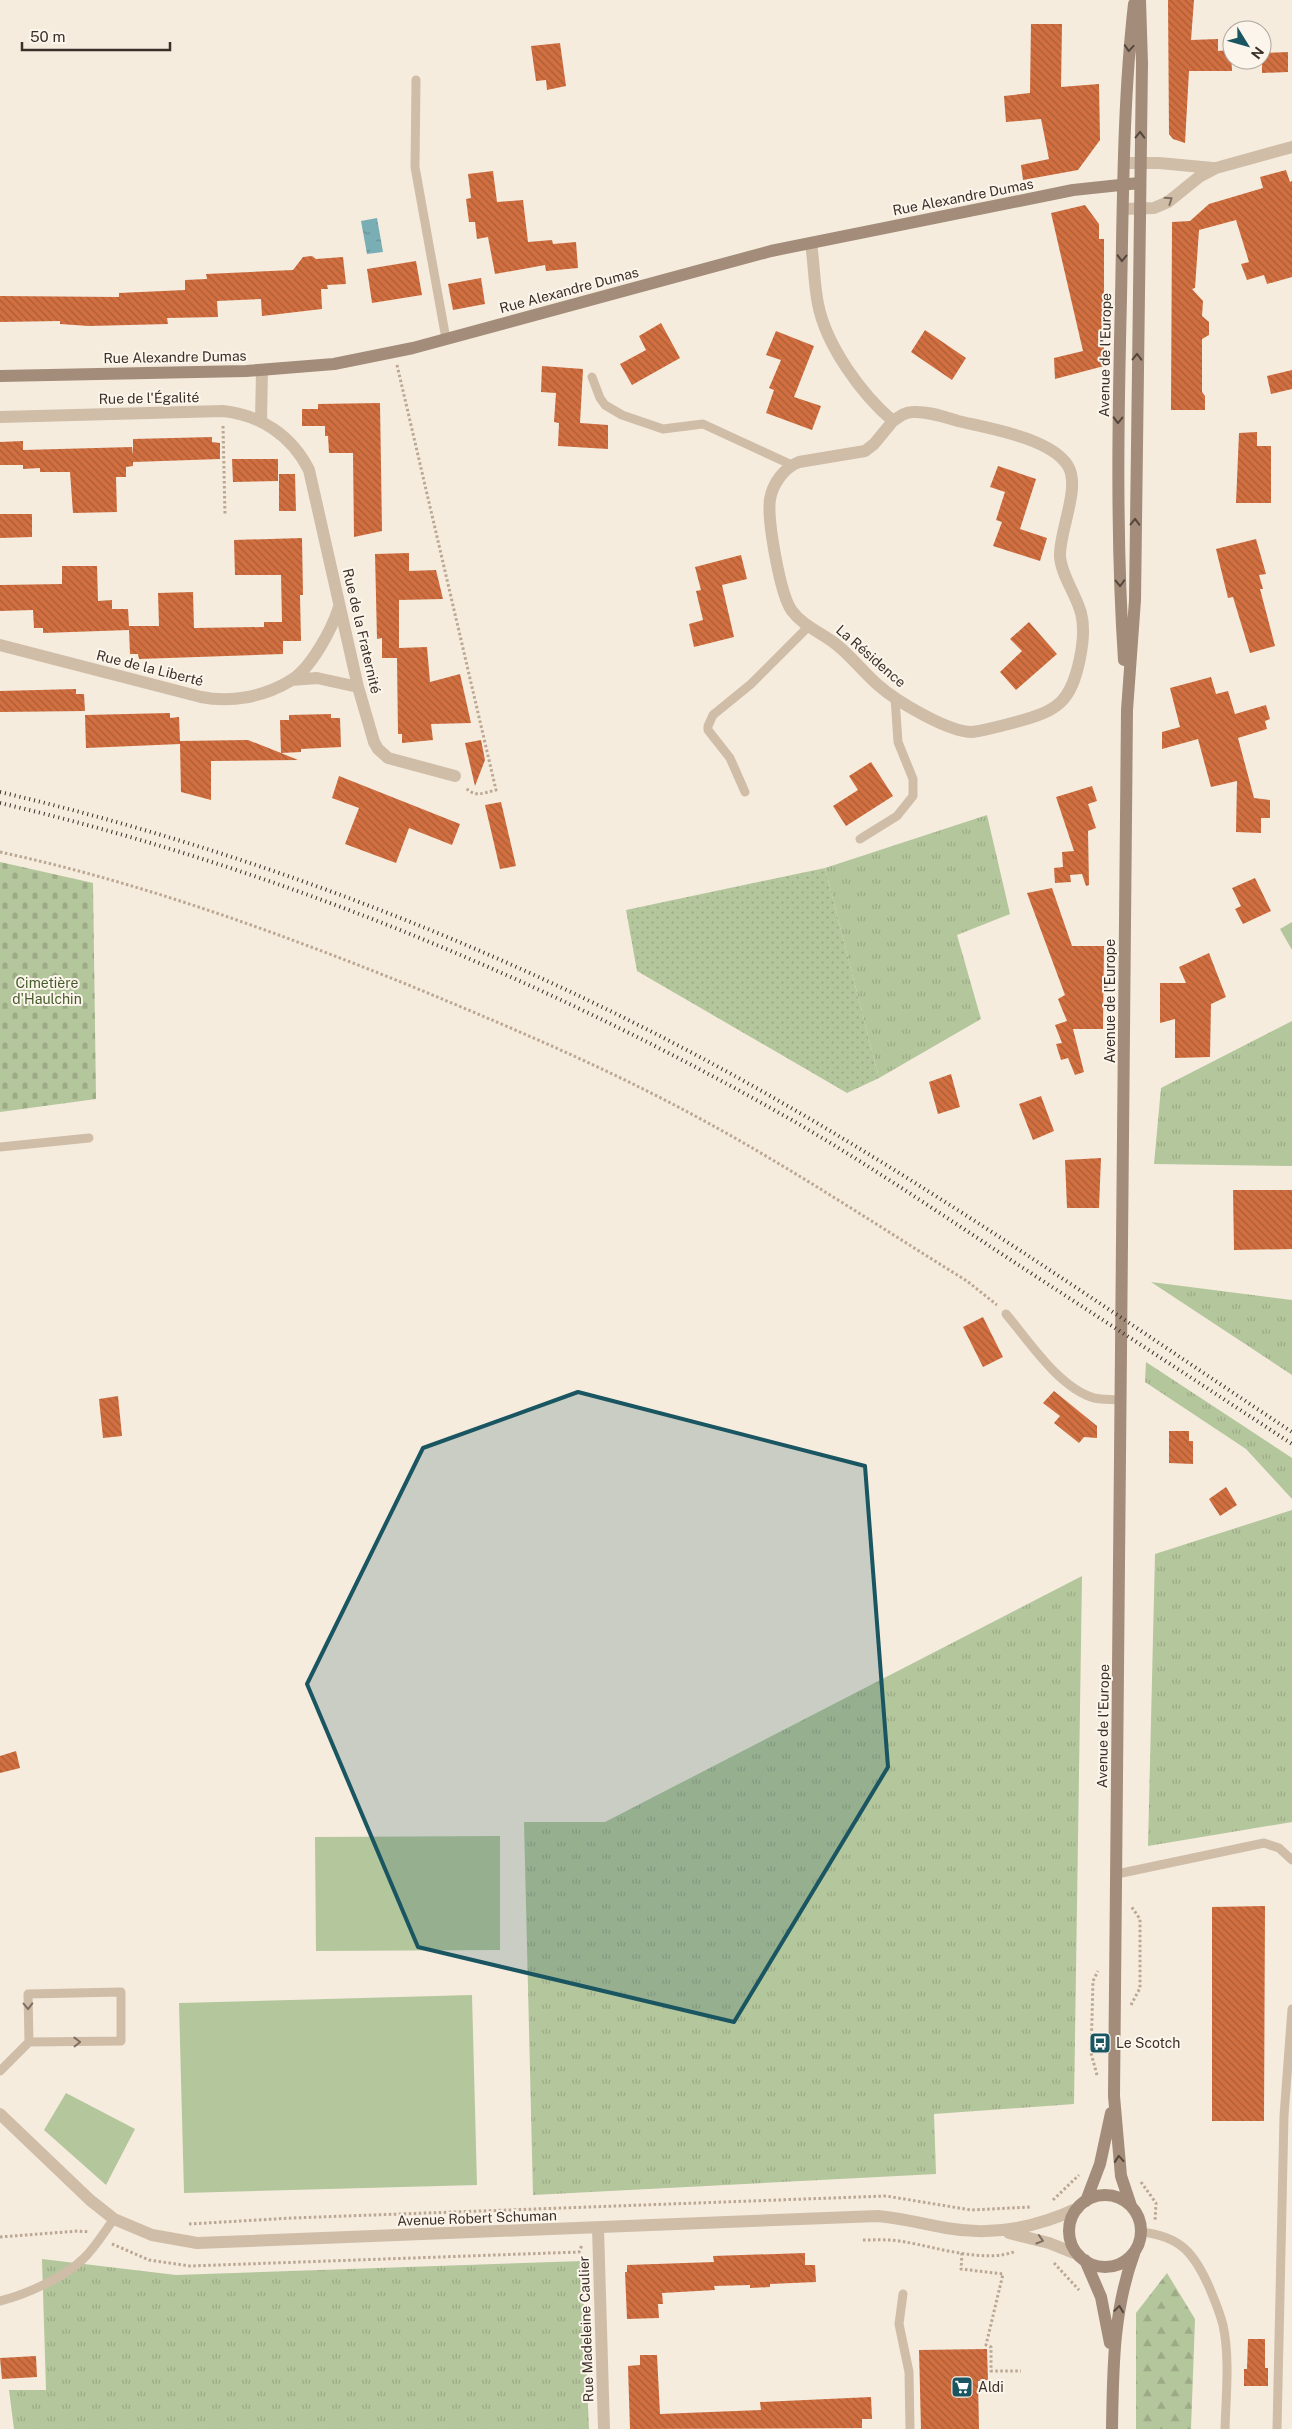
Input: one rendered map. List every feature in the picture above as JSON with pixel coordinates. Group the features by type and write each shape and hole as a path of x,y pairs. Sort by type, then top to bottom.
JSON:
{"main road":[{"name":"Avenue de l'Europe","path":"1128,710 1120,594 1118,460 1127,75 1135,0"},
{"name":"Avenue de l'Europe","path":"1131,2206 1120,2169 1114,2096 1128,710 1134,600 1139,163 1142,63 1140,0"},
{"name":"Rue Alexandre Dumas","path":"0,376 262,370 334,364 394,353 762,254 811,243 1073,190 1139,184"},
{"name":"Avenue de l'Europe","path":"1082,2204 1100,2164 1114,2096"},
{"path":"1112,2429 1113,2358 1120,2295 1141,2232 1138,2218 1131,2206 1112,2196 1098,2196 1082,2204 1071,2219 1069,2232 1072,2245 1082,2258 1101,2297 1113,2358"},
{"path":"1082,2258 1101,2266 1114,2265 1126,2259 1135,2249"}],"street":[{"path":"1123,209 1139,209 1161,205 1199,176 1216,168 1292,147"},
{"path":"1124,163 1216,168"},
{"path":"811,243 818,304 829,337 864,391 893,421"},
{"path":"261,421 262,370"},
{"name":"Rue de l'Égalité","path":"0,417 222,411 246,415 261,421 289,443"},
{"name":"La Résidence","path":"906,412 922,412 1023,437 1039,444 1064,461 1068,466 1072,480 1061,561 1082,615 1083,634 1076,674 1069,692 1057,706 1043,715 980,731 963,732 946,726 895,698 880,687 839,646 796,616 785,599 770,514 770,498 773,488 779,478 792,464 865,451 874,444 893,421 906,412"},
{"name":"Rue de la Fraternité","path":"289,443 301,456 309,470 358,687 374,742 382,754 395,760 455,776"},
{"name":"Rue de la Liberté","path":"291,680 312,657 328,634 340,606"},
{"name":"Rue de la Liberté","path":"0,645 201,697 222,700 256,695 291,680 317,678 358,687"},
{"name":"Avenue Robert Schuman","path":"0,2114 90,2200 114,2219 152,2235 197,2243 878,2216 964,2230 999,2231 1040,2240 1082,2258"},
{"name":"Avenue Robert Schuman","path":"999,2231 1038,2224 1082,2204"},
{"name":"Rue Madeleine Caulier","path":"598,2228 604,2429"}],"lane":[{"path":"416,80 416,167 446,339"},
{"path":"592,377 600,398 605,405 622,415 663,429 703,424 792,464"},
{"path":"745,792 730,758 708,730 710,720 751,684 810,626"},
{"path":"860,839 897,816 913,796 912,779 898,742 895,698"},
{"path":"0,1147 89,1138"},
{"path":"1006,1314 1049,1365 1071,1386 1092,1398 1121,1400"},
{"path":"1116,1874 1264,1842 1279,1848 1292,1860"},
{"path":"0,2071 28,2042 28,1994 121,1992 121,2041 28,2042"},
{"path":"1277,2429 1284,2116 1292,2009"},
{"path":"0,2301 29,2291 73,2267 89,2252 114,2219"},
{"path":"1141,2232 1162,2236 1178,2244 1191,2254 1200,2266 1219,2313 1225,2335 1226,2429"},
{"path":"903,2294 899,2324 909,2372 910,2429"}],"path":[{"path":"394,353 496,790 477,795 471,793 455,776"},
{"path":"222,411 225,515"},
{"path":"0,852 96,876 260,928 379,974 555,1047 644,1089 766,1156 967,1281 1006,1314"},
{"path":"1099,2083 1091,2052 1093,1981 1102,1964"},
{"path":"184,2224 292,2218 886,2196 971,2210 1038,2206"},
{"path":"863,2240 898,2241 962,2253 1004,2255 1020,2250"},
{"path":"962,2253 961,2269 1003,2274 986,2345 991,2347 991,2371 1021,2370"}],"highlighted area":[{"path":"578,1392 865,1466 888,1767 734,2022 418,1947 307,1684 423,1448"}],"green space":[{"path":"987,815 1010,914 957,935 981,1019 879,1078 825,868"},
{"name":"Cimetière d'Haulchin","path":"0,862 93,883 96,1099 0,1112"},
{"path":"825,868 879,1078 847,1093 637,971 626,910"},
{"path":"1292,922 1292,950 1280,929"},
{"path":"1292,1021 1292,1166 1154,1164 1161,1088"},
{"path":"1151,1282 1292,1300 1292,1375"},
{"path":"1146,1362 1292,1458 1292,1499 1246,1449 1145,1382"},
{"path":"1292,1510 1292,1822 1148,1846 1155,1554"},
{"path":"1082,1576 1074,2104 934,2114 936,2174 533,2195 524,1822 605,1822"},
{"path":"500,1836 500,1950 316,1951 315,1837"},
{"path":"472,1995 477,2185 184,2193 179,2003"},
{"path":"66,2093 135,2129 106,2185 44,2130"},
{"path":"42,2259 176,2275 582,2261 589,2429 14,2429 9,2390 46,2390"},
{"path":"1167,2273 1195,2319 1191,2429 1136,2429 1136,2313"}],"water":[{"path":"377,218 383,252 367,254 361,221"}],"building":[{"path":"1168,0 1194,0 1191,40 1218,39 1218,51 1222,51 1222,70 1232,71 1189,71 1185,143 1173,139 1169,134"},
{"path":"1031,24 1062,24 1061,87 1099,84 1100,140 1078,170 1023,180 1021,165 1049,159 1041,119 1006,122 1004,96 1030,93"},
{"path":"560,43 566,86 547,90 546,80 536,81 531,46"},
{"path":"1288,52 1288,72 1262,73 1262,70 1272,70 1272,53"},
{"path":"1286,170 1290,182 1292,181 1292,277 1267,284 1264,275 1247,280 1241,264 1249,262 1236,220 1199,230 1195,288 1192,289 1203,301 1202,316 1209,322 1209,335 1202,339 1202,392 1205,396 1205,410 1171,410 1172,222 1190,221 1209,204 1263,188 1260,177"},
{"path":"493,171 497,202 523,200 528,242 552,240 553,244 576,242 578,268 546,271 545,265 495,274 488,237 477,239 475,222 469,222 466,199 471,198 468,174"},
{"path":"1085,205 1099,224 1099,239 1104,239 1104,366 1055,379 1054,358 1083,351 1051,213"},
{"path":"312,256 316,259 343,257 346,284 327,285 328,289 321,289 322,309 262,316 261,299 217,301 218,317 167,318 168,324 89,326 60,324 60,321 0,322 0,296 119,297 119,293 185,290 185,280 207,279 206,274 293,270 303,257"},
{"path":"416,261 422,295 372,303 367,269"},
{"path":"481,278 485,304 453,310 448,284"},
{"path":"661,323 680,358 632,385 620,364 646,350 639,336"},
{"path":"925,330 966,358 952,380 911,352"},
{"path":"776,331 814,346 794,397 821,406 812,430 766,413 774,390 769,388 781,360 766,355"},
{"path":"542,366 583,369 580,423 608,425 608,449 558,446 559,423 554,422 556,393 541,392"},
{"path":"1292,370 1292,389 1271,394 1267,376"},
{"path":"380,403 382,531 354,537 353,453 329,453 328,436 325,436 325,426 302,426 302,409 318,409 318,404"},
{"path":"1257,432 1257,446 1271,446 1271,503 1236,503 1239,433"},
{"path":"212,437 212,442 220,443 220,459 133,462 133,466 126,467 126,477 116,477 117,512 73,513 70,472 40,472 40,468 23,469 23,465 0,465 0,442 23,441 23,450 132,447 133,455 133,439"},
{"path":"232,459 278,459 278,481 233,482"},
{"path":"998,466 1036,479 1020,529 1047,538 1040,561 993,546 1002,522 996,520 1005,492 990,487"},
{"path":"279,474 295,474 296,511 279,511"},
{"path":"0,514 32,514 32,537 0,538"},
{"path":"302,538 303,595 300,595 301,641 283,641 283,654 139,659 138,654 130,654 129,630 43,633 43,628 34,628 33,610 0,611 0,585 62,584 62,566 97,566 98,601 112,600 112,609 128,609 129,626 159,626 158,593 193,592 194,628 264,627 264,622 282,622 281,575 235,575 234,540"},
{"path":"1256,539 1266,574 1259,575 1263,589 1260,589 1275,646 1250,653 1233,597 1228,598 1216,549"},
{"path":"409,553 409,571 436,570 443,599 399,600 399,648 427,647 430,682 460,674 471,723 431,724 433,740 402,743 402,734 398,734 397,658 382,658 382,638 377,639 375,554"},
{"path":"741,555 747,579 722,585 734,637 694,647 689,624 703,620 696,591 701,590 695,567"},
{"path":"1029,622 1057,654 1016,690 1000,672 1022,651 1010,639"},
{"path":"1211,677 1216,694 1228,691 1235,714 1266,705 1270,719 1265,721 1267,729 1238,738 1254,798 1270,800 1270,818 1261,818 1261,833 1236,832 1237,781 1211,787 1198,739 1162,749 1162,732 1180,727 1170,688"},
{"path":"76,689 76,694 84,694 85,711 0,712 0,691"},
{"path":"170,713 170,718 179,717 180,741 248,740 298,760 211,761 211,800 181,792 180,744 86,748 85,715"},
{"path":"331,714 331,718 340,718 341,747 301,749 301,752 281,753 280,720 289,720 289,715"},
{"path":"481,740 485,760 475,786 465,743"},
{"path":"871,762 893,796 846,826 833,806 858,790 849,776"},
{"path":"339,776 460,824 452,845 409,828 396,863 345,844 359,808 332,798"},
{"path":"1092,786 1097,801 1088,804 1096,828 1088,831 1089,885 1086,886 1082,874 1070,875 1071,882 1055,883 1054,868 1063,867 1062,852 1074,851 1056,797"},
{"path":"501,802 516,866 500,869 485,805"},
{"path":"1255,878 1271,911 1243,924 1235,909 1241,906 1232,888"},
{"path":"1052,888 1072,946 1104,946 1103,1029 1073,1029 1084,1072 1075,1075 1068,1058 1061,1060 1056,1044 1062,1043 1055,1025 1067,1021 1058,999 1065,995 1027,893"},
{"path":"1209,953 1226,997 1211,1004 1210,1057 1175,1058 1175,1019 1160,1023 1160,983 1186,983 1179,967"},
{"path":"951,1074 960,1107 938,1114 929,1082"},
{"path":"1041,1096 1054,1131 1033,1140 1019,1104"},
{"path":"1101,1158 1099,1208 1067,1208 1065,1160"},
{"path":"1233,1190 1292,1190 1292,1249 1234,1250"},
{"path":"983,1317 1003,1357 983,1367 963,1327"},
{"path":"1054,1391 1097,1426 1097,1438 1084,1437 1079,1443 1054,1423 1060,1416 1043,1403"},
{"path":"118,1396 122,1436 103,1438 99,1399"},
{"path":"1169,1431 1189,1431 1189,1441 1193,1441 1193,1464 1169,1463"},
{"path":"1226,1487 1237,1505 1220,1516 1209,1499"},
{"path":"16,1751 20,1768 0,1773 0,1756"},
{"path":"1265,1906 1264,2121 1212,2121 1212,1907"},
{"path":"805,2253 805,2265 815,2265 816,2282 770,2284 770,2287 750,2288 750,2285 714,2286 715,2290 662,2293 663,2304 658,2304 659,2318 627,2319 625,2272 627,2272 627,2265 714,2262 713,2256"},
{"path":"1248,2339 1265,2339 1265,2368 1268,2368 1268,2386 1244,2386 1244,2369 1247,2369"},
{"path":"987,2349 988,2380 978,2381 979,2429 921,2429 919,2350"},
{"path":"640,2355 657,2355 660,2414 761,2410 760,2402 871,2397 872,2419 862,2419 862,2428 630,2429 628,2366 640,2365"},
{"path":"36,2356 37,2377 2,2379 0,2358"}],"railway":[{"path":"0,792 95,816 190,844 283,874 376,908 467,945 646,1029 805,1116 946,1202 1292,1432"},
{"path":"0,803 103,829 206,860 307,894 406,932 505,974 601,1019 790,1119 848,1154 1292,1444"}],"place":[{"name":"Le Scotch","path":"1100,2043"},
{"name":"Aldi","path":"962,2387"}]}
